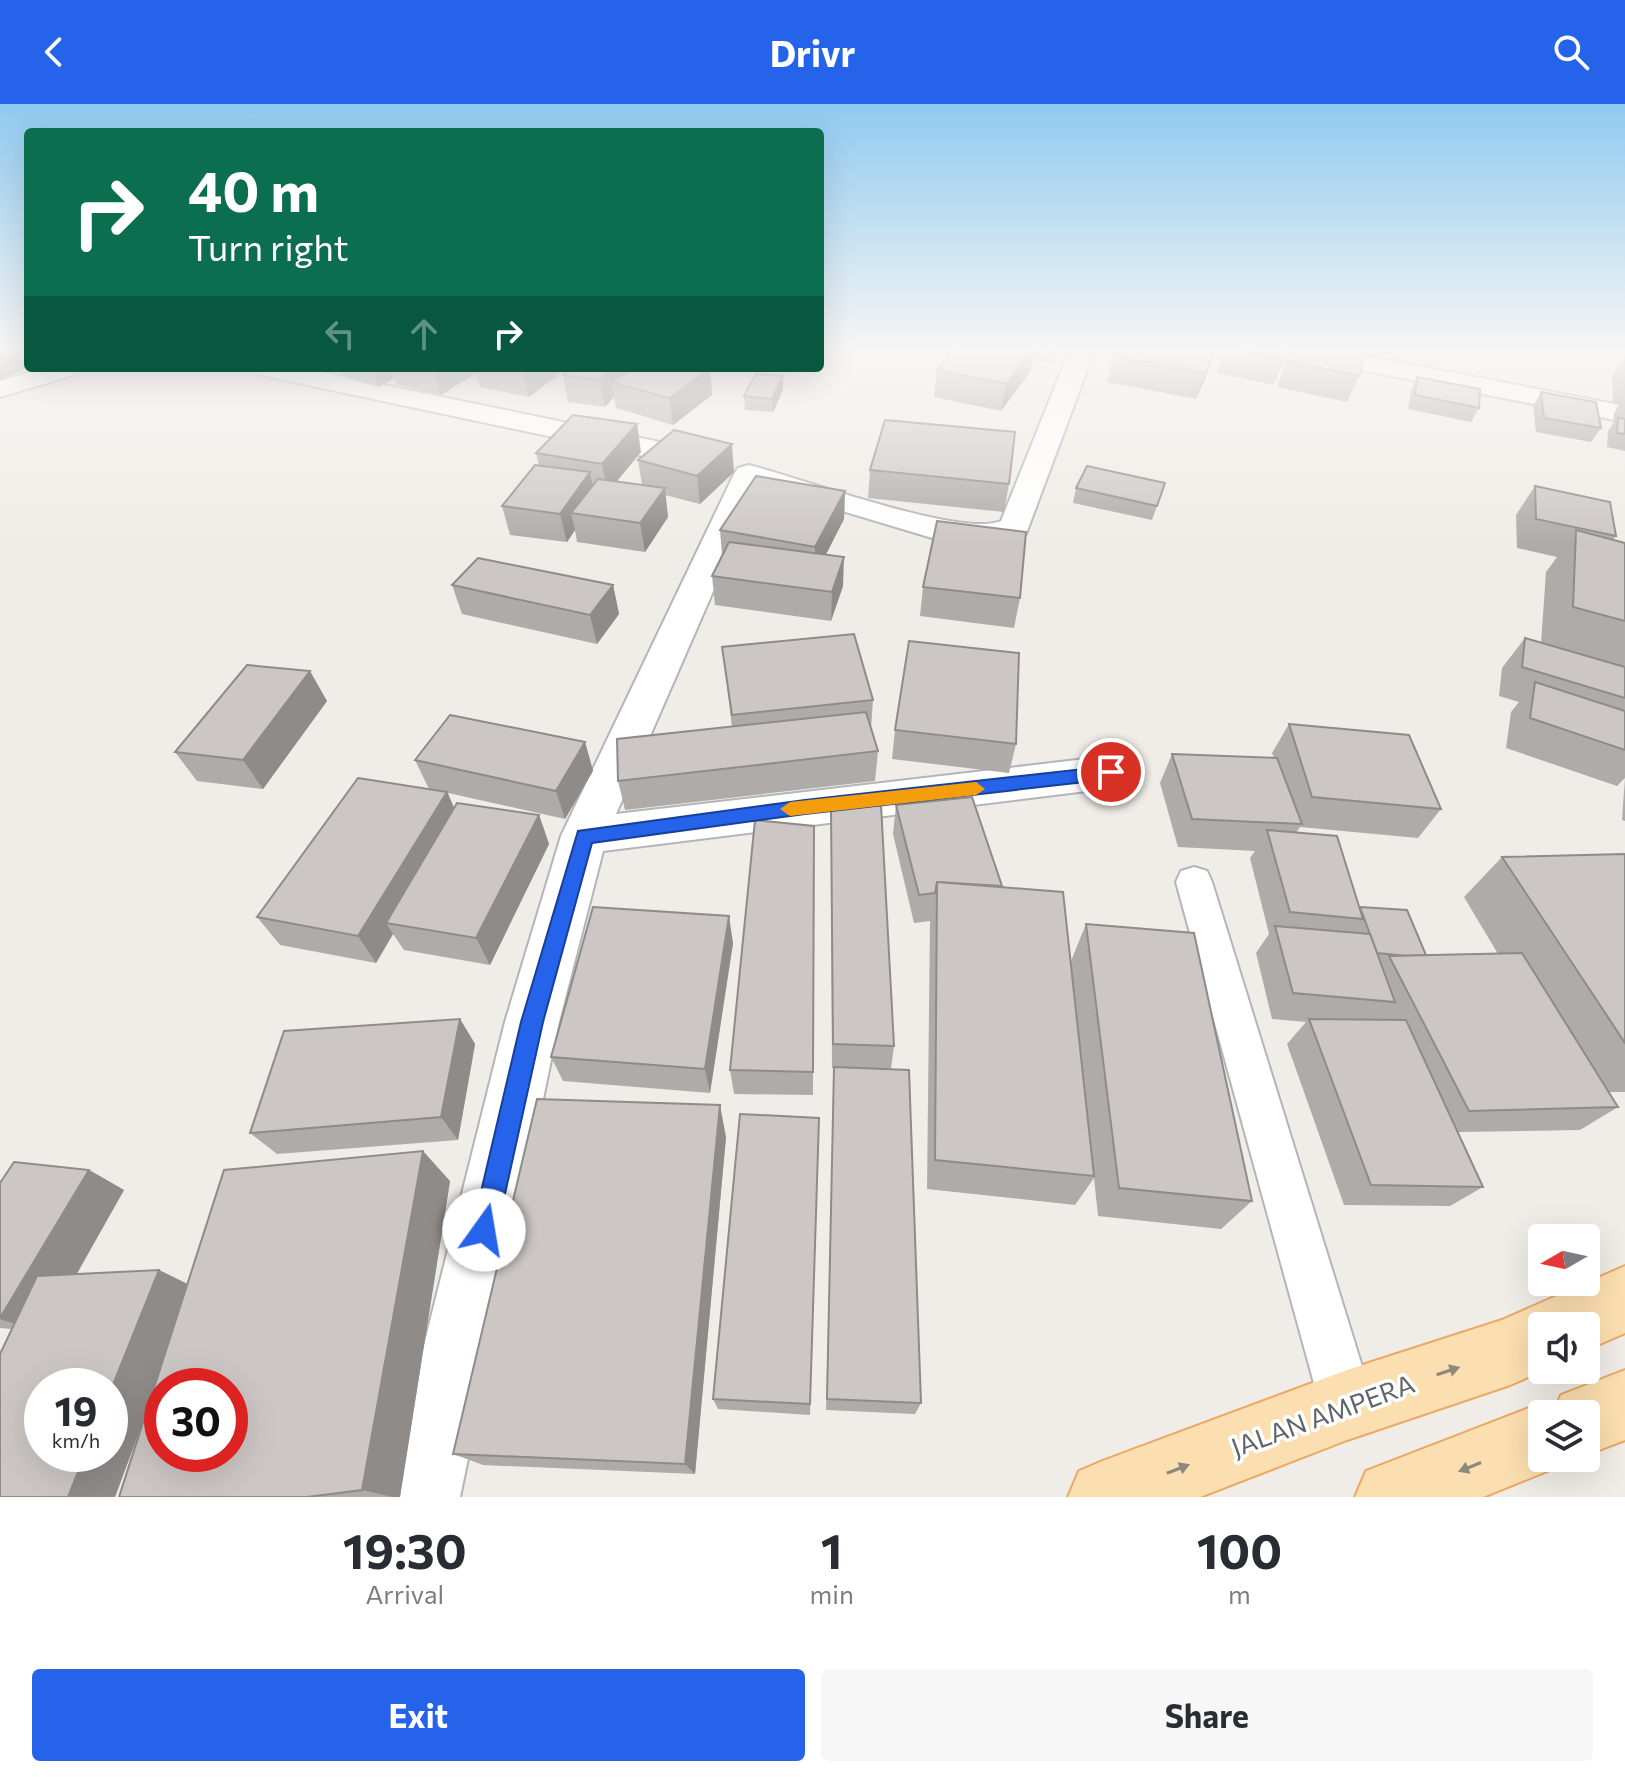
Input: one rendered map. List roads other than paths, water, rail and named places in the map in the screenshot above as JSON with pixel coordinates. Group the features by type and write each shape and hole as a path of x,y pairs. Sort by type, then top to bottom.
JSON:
{"main road":[{"path":"1596,1312 1625,1299"},
{"name":"JALAN AMPERA","path":"1105,1497 1347,1405 1528,1343"},
{"path":"1600,1415 1625,1405"},
{"path":"1392,1497 1528,1444"}],"street":[{"path":"485,414 710,461 949,533 994,536 1015,527 1058,414"},
{"path":"423,1497 532,1022 584,836 749,474"},
{"path":"584,836 1111,772"}],"lane":[{"path":"1194,882 1347,1405"}]}
